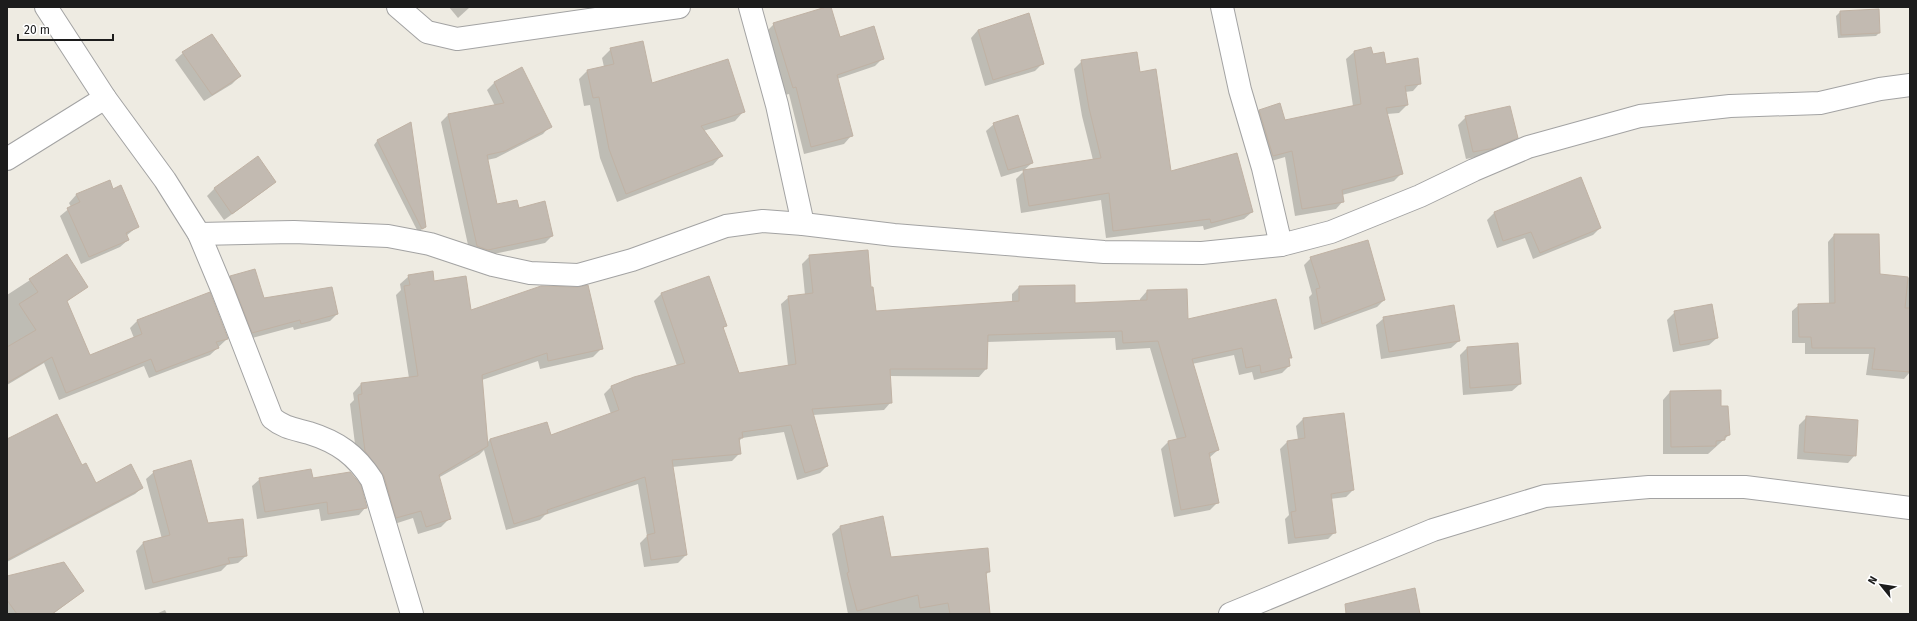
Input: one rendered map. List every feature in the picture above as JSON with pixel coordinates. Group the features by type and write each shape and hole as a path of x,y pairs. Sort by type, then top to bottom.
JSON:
{"street":[{"path":"46,7 105,98 165,180 199,234 272,418 288,428 321,437 353,455 372,480 412,614"},
{"path":"398,7 427,32 457,39 679,7"},
{"path":"750,7 777,105 803,224"},
{"path":"1222,7 1240,90 1263,168 1281,245"},
{"path":"199,234 294,232 388,236 430,244 493,265 530,273 578,275 632,260 726,226 763,221 803,224 894,235 1104,252 1202,252 1281,245 1332,232 1420,196 1474,170 1528,147 1640,116 1730,106 1820,103 1880,89 1910,85"},
{"path":"7,159 105,98"},
{"path":"1230,614 1433,530 1546,496 1649,487 1745,487 1910,508"}],"building":[{"path":"826,7 831,7 840,37 874,26 884,59 837,75 853,136 811,147 796,87 793,88 773,23"},
{"path":"1879,9 1880,33 1841,35 1840,11"},
{"path":"1029,13 1044,64 993,80 978,30"},
{"path":"212,34 241,76 212,95 182,52"},
{"path":"643,41 652,83 728,59 745,112 701,126 723,156 626,194 609,149 599,97 593,98 587,70 614,64 610,48"},
{"path":"1371,47 1373,54 1384,52 1386,64 1418,58 1421,84 1405,86 1408,105 1386,108 1403,174 1342,190 1344,202 1302,209 1292,151 1273,156 1259,110 1280,103 1285,120 1361,104 1354,51"},
{"path":"1137,52 1140,72 1156,69 1171,171 1237,153 1253,212 1211,223 1210,219 1113,231 1109,193 1029,206 1023,170 1101,158 1089,108 1081,60"},
{"path":"522,67 552,127 505,151 487,155 497,204 517,200 519,208 545,201 553,236 488,250 477,246 448,114 504,103 494,82"},
{"path":"1510,106 1518,138 1495,148 1473,152 1465,116"},
{"path":"1018,115 1033,163 1008,170 993,123"},
{"path":"411,122 426,227 422,229 377,140"},
{"path":"258,156 276,182 232,214 214,188"},
{"path":"1581,177 1601,228 1540,253 1531,232 1503,241 1494,212"},
{"path":"110,180 113,189 121,185 139,227 126,233 129,240 89,257 67,208 80,202 76,194"},
{"path":"1834,234 1879,234 1880,274 1908,277 1905,308 1910,308 1910,372 1872,369 1875,348 1812,348 1811,337 1799,337 1798,304 1835,303"},
{"path":"1368,240 1385,300 1322,324 1316,289 1320,288 1310,257"},
{"path":"868,250 871,287 873,287 876,311 1019,301 1019,286 1075,285 1075,303 1147,300 1147,290 1187,289 1188,319 1276,299 1292,358 1289,358 1290,366 1261,373 1260,365 1246,368 1242,348 1192,359 1219,450 1209,453 1219,503 1181,510 1168,441 1186,437 1158,341 1123,343 1122,331 988,335 987,369 890,369 892,403 812,409 828,466 805,473 791,425 742,432 743,438 739,438 741,454 672,460 687,555 651,560 647,535 655,533 645,477 547,510 548,513 514,524 490,439 547,422 551,435 619,410 611,386 634,377 685,363 661,293 709,276 727,326 723,327 739,373 796,364 788,296 813,293 809,255"},
{"path":"67,254 88,287 67,301 90,355 142,334 137,320 210,292 228,339 216,342 219,348 156,372 151,359 66,393 52,357 7,383 7,347 36,330 19,304 38,292 29,279"},
{"path":"255,269 264,298 332,287 338,314 301,324 300,320 252,333 230,276"},
{"path":"433,271 434,281 466,276 471,310 541,286 577,287 588,285 603,349 548,361 547,353 482,375 488,446 439,475 451,519 426,527 421,511 396,518 384,476 365,451 358,395 362,394 361,383 418,376 404,286 410,285 408,275"},
{"path":"1712,304 1718,338 1680,345 1674,311"},
{"path":"1454,305 1460,341 1389,352 1383,317"},
{"path":"1518,343 1521,384 1470,388 1467,347"},
{"path":"1721,390 1721,406 1728,406 1730,435 1725,436 1725,440 1716,441 1716,446 1671,447 1670,391"},
{"path":"1344,413 1354,490 1331,494 1336,533 1295,538 1291,512 1296,511 1287,441 1305,438 1303,418"},
{"path":"57,414 82,465 86,463 96,483 131,464 143,488 7,560 7,439"},
{"path":"1806,416 1858,420 1856,456 1804,452"},
{"path":"191,460 208,523 243,519 247,556 228,558 230,563 153,583 143,542 170,535 153,471"},
{"path":"311,469 313,478 350,472 361,485 367,508 328,514 327,502 265,512 259,478"},
{"path":"883,516 891,557 988,548 990,572 986,572 990,614 950,614 948,603 920,608 918,595 857,611 847,573 849,572 840,526"},
{"path":"64,562 84,591 52,614 17,614 7,600 7,576"},
{"path":"1415,588 1420,614 1346,614 1345,604"}]}
